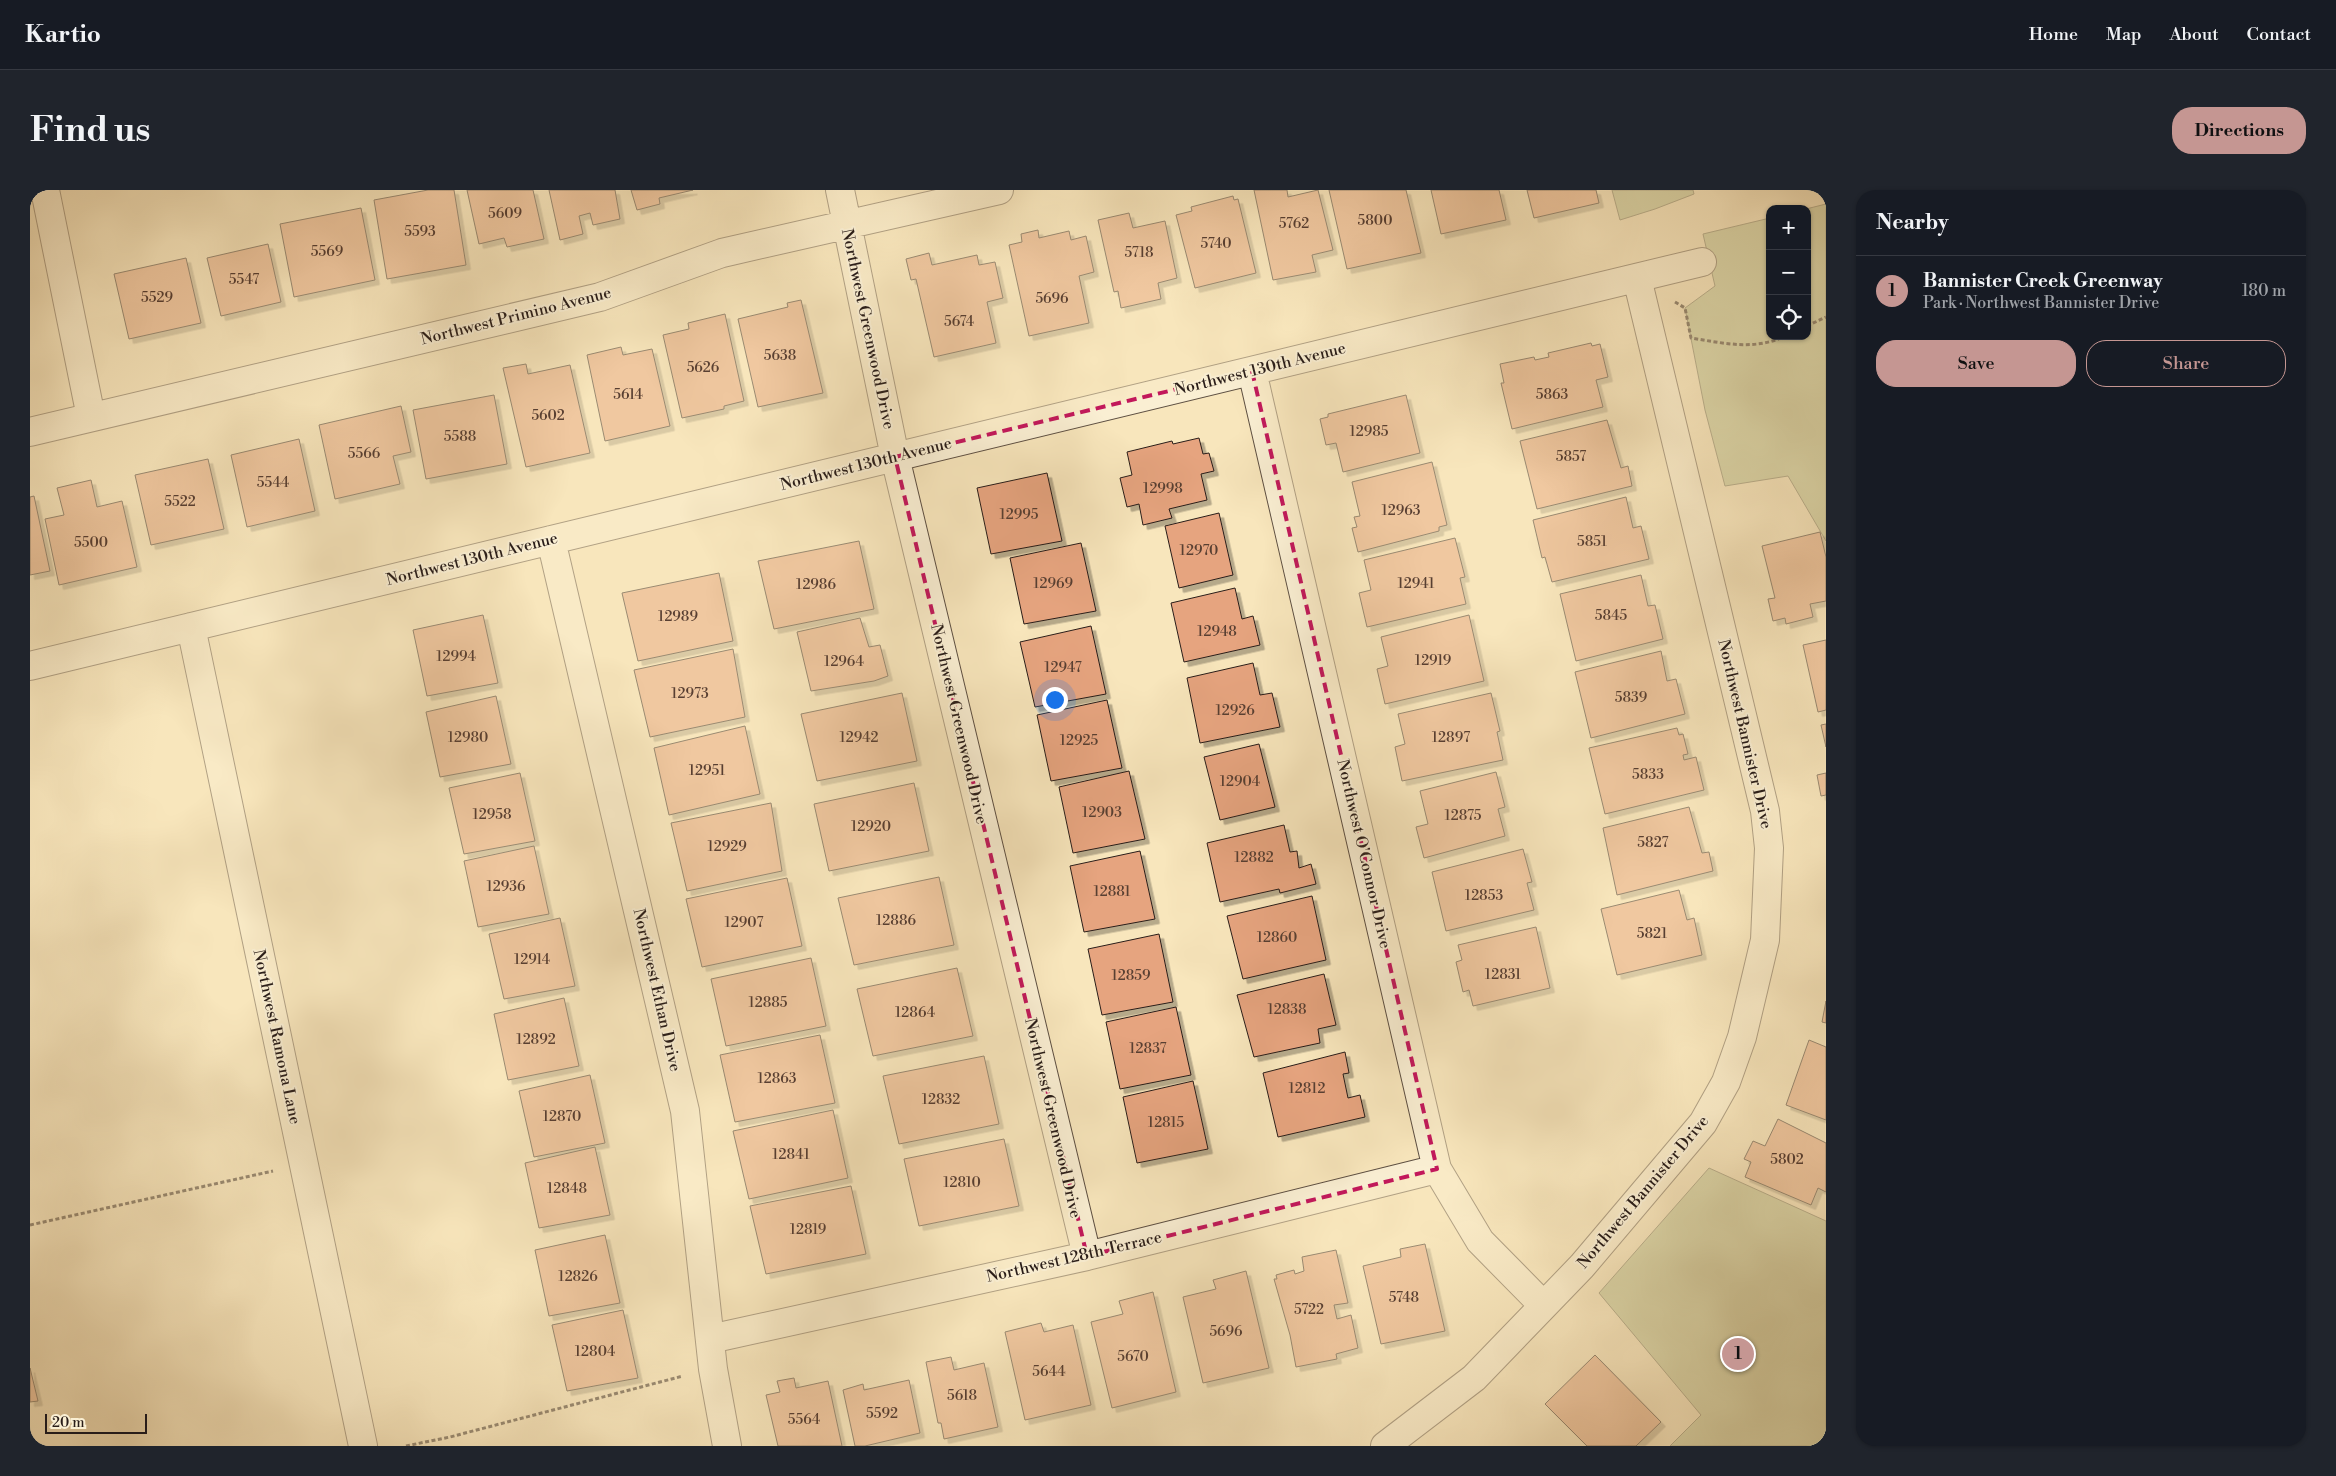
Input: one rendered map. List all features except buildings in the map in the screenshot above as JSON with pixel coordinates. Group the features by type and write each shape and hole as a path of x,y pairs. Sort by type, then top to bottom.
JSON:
{"street":[{"path":"45,190 91,417"},
{"name":"Northwest Greenwood Drive","path":"840,190 895,457 1087,1256"},
{"name":"Northwest Primino Avenue","path":"30,432 600,297 722,253 999,190"},
{"name":"Northwest 130th Avenue","path":"30,666 1702,262"},
{"name":"Northwest Bannister Drive","path":"1385,1446 1474,1378 1582,1266 1703,1123 1726,1082 1742,1037 1765,940 1769,848 1765,811 1637,278"},
{"name":"Northwest O'Connor Drive","path":"1252,371 1437,1169 1480,1241 1543,1305"},
{"name":"Northwest Ethan Drive","path":"551,540 685,1111 713,1369 727,1446"},
{"name":"Northwest Ramona Lane","path":"190,627 363,1446"},
{"name":"Northwest 128th Terrace","path":"710,1339 1087,1256 1437,1169"}],"path":[{"path":"1637,278 1685,308 1691,338 1745,346 1777,340"},
{"path":"1811,324 1826,317"},
{"path":"30,1225 304,1164"},
{"path":"406,1446 450,1437 713,1369"}],"highlighted area":[{"path":"1252,371 1437,1169 1087,1256 895,457"}],"green space":[{"path":"1612,190 1693,190 1694,194 1620,220"},
{"path":"1826,204 1826,541 1788,476 1725,486 1705,410 1685,308 1715,286 1703,234 1766,219 1766,340 1811,340 1811,208"},
{"path":"1709,1168 1826,1221 1826,1446 1670,1446 1701,1415 1599,1293"}],"place":[{"name":"Bannister Creek Greenway","path":"1738,1354"}]}
